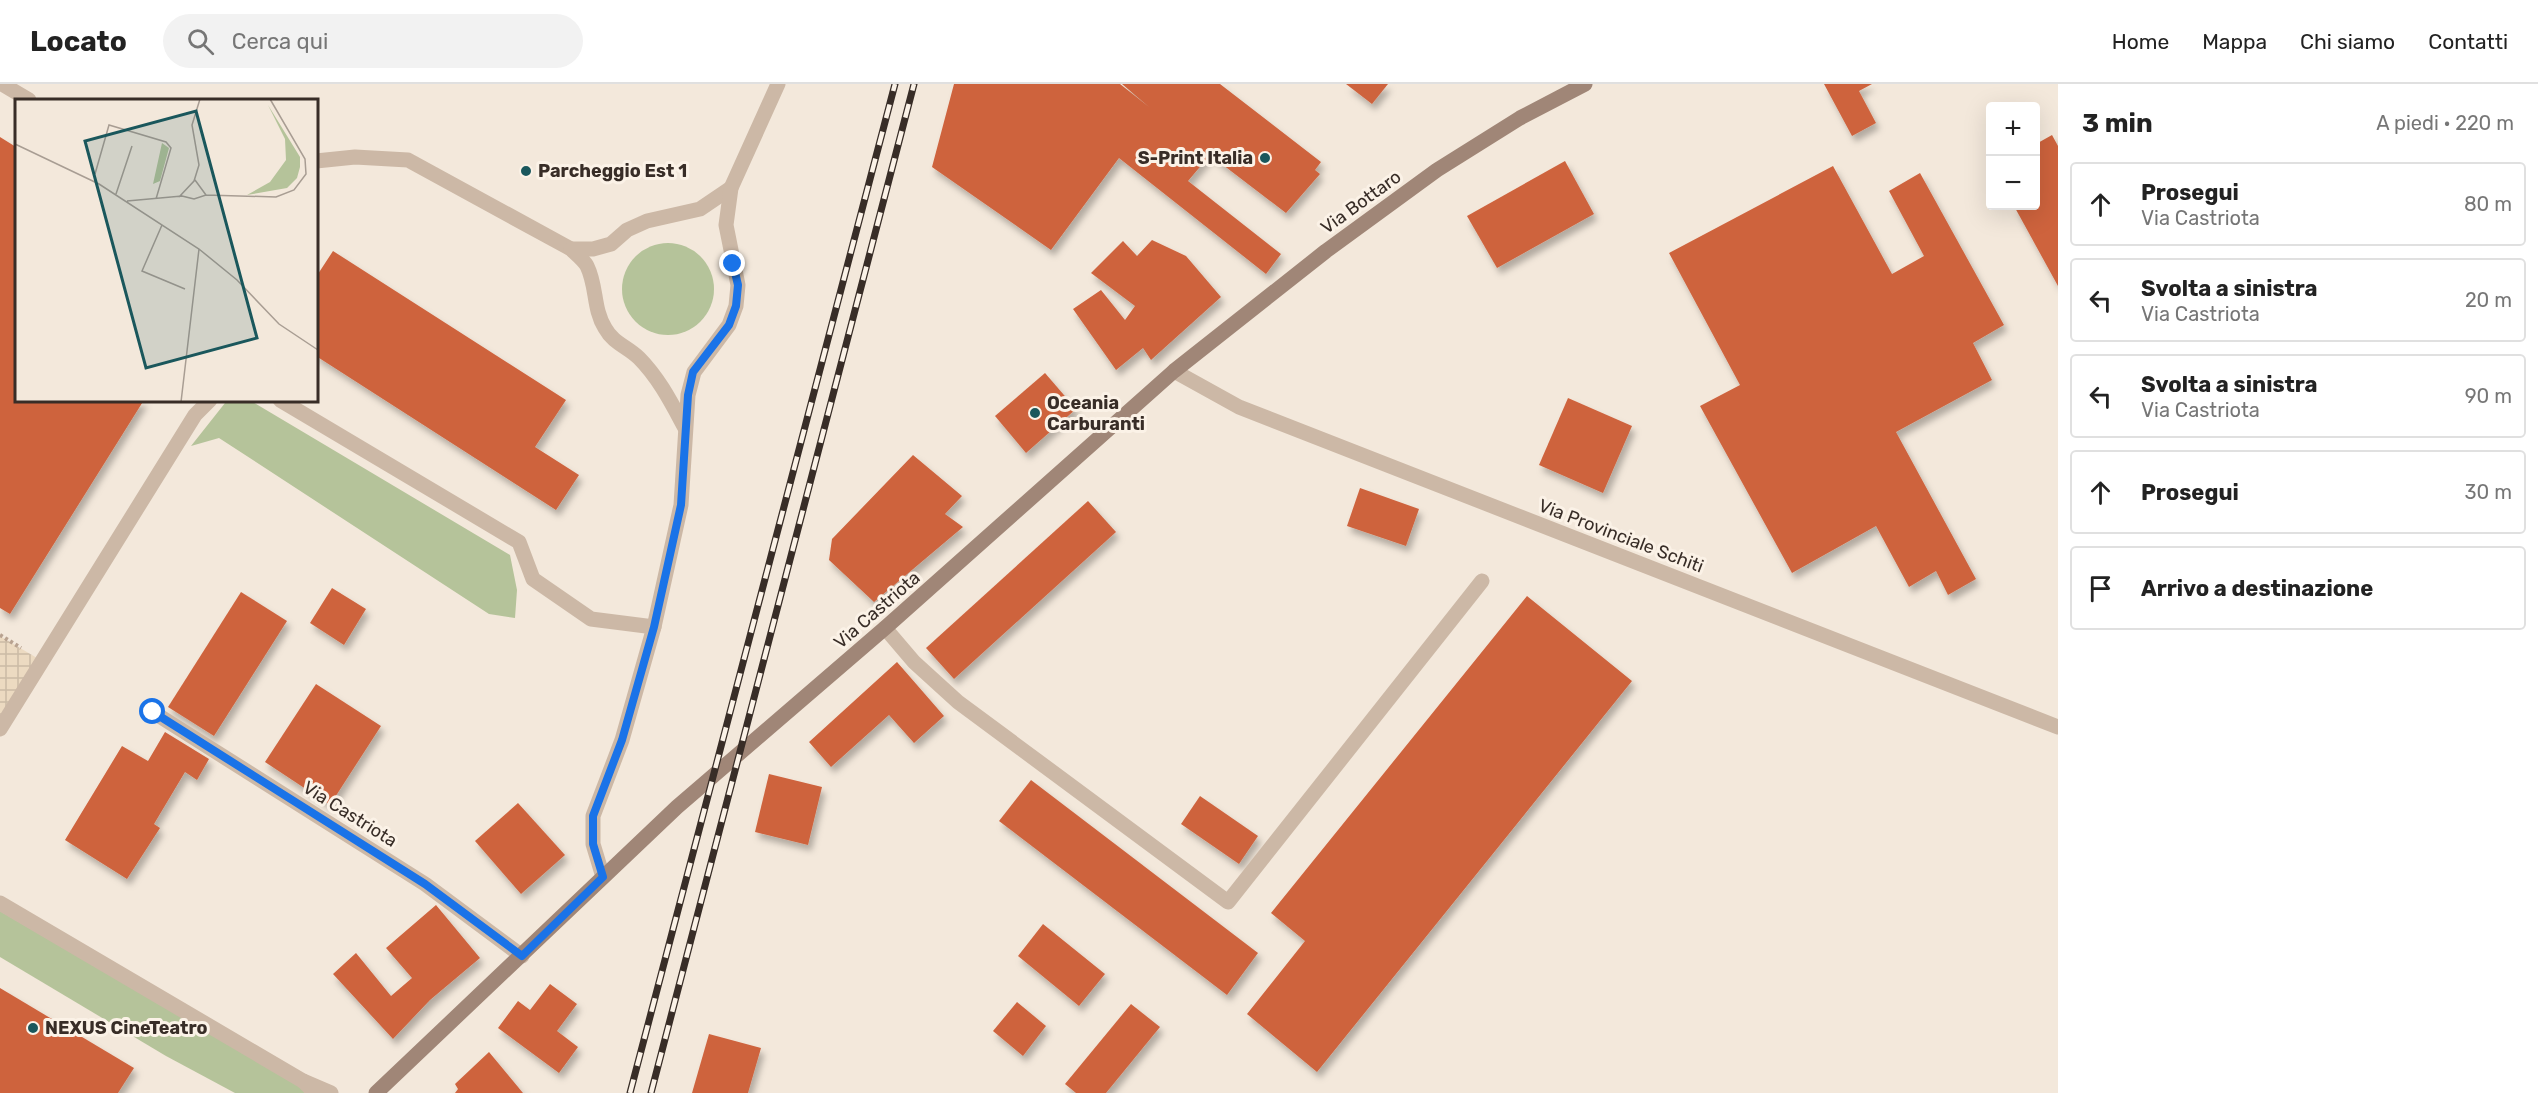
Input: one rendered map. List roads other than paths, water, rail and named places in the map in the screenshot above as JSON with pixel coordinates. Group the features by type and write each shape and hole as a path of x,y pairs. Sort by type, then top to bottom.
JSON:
{"main road":[{"name":"Via Bottaro","path":"1174,371 1326,252 1437,170 1520,118 1585,84"},
{"name":"Via Castriota","path":"376,1093 676,807 885,628 1174,371"}],"street":[{"path":"2,84 27,99"},
{"path":"603,877 593,844 593,816 622,740 654,627 681,505 685,428 693,372 729,325 736,306 738,285 726,225 731,188 777,84"},
{"path":"318,161 355,157 408,160 571,249 587,265 594,287 596,309 605,328 619,345 637,356 651,372 685,428"},
{"path":"571,249 593,249 611,244 627,230 647,221 700,209 731,188"},
{"name":"Via Provinciale Schiti","path":"1174,371 1239,407 2058,727"},
{"path":"0,729 195,415 208,402"},
{"path":"283,402 519,542 533,579 591,619 654,627"},
{"path":"885,628 914,662 958,702 1228,902 1482,581"},
{"name":"Via Castriota","path":"153,712 425,884 522,956"},
{"path":"0,903 303,1081 331,1093"},
{"path":"303,1081 315,1093"}],"railway":[{"path":"630,1093 895,84"},
{"path":"651,1093 914,84"}],"place":[{"name":"S-Print Italia","path":"1265,158"},
{"name":"Parcheggio Est 1","path":"526,171"},
{"name":"Oceania Carburanti","path":"1035,413"},
{"name":"NEXUS CineTeatro","path":"33,1028"}]}
